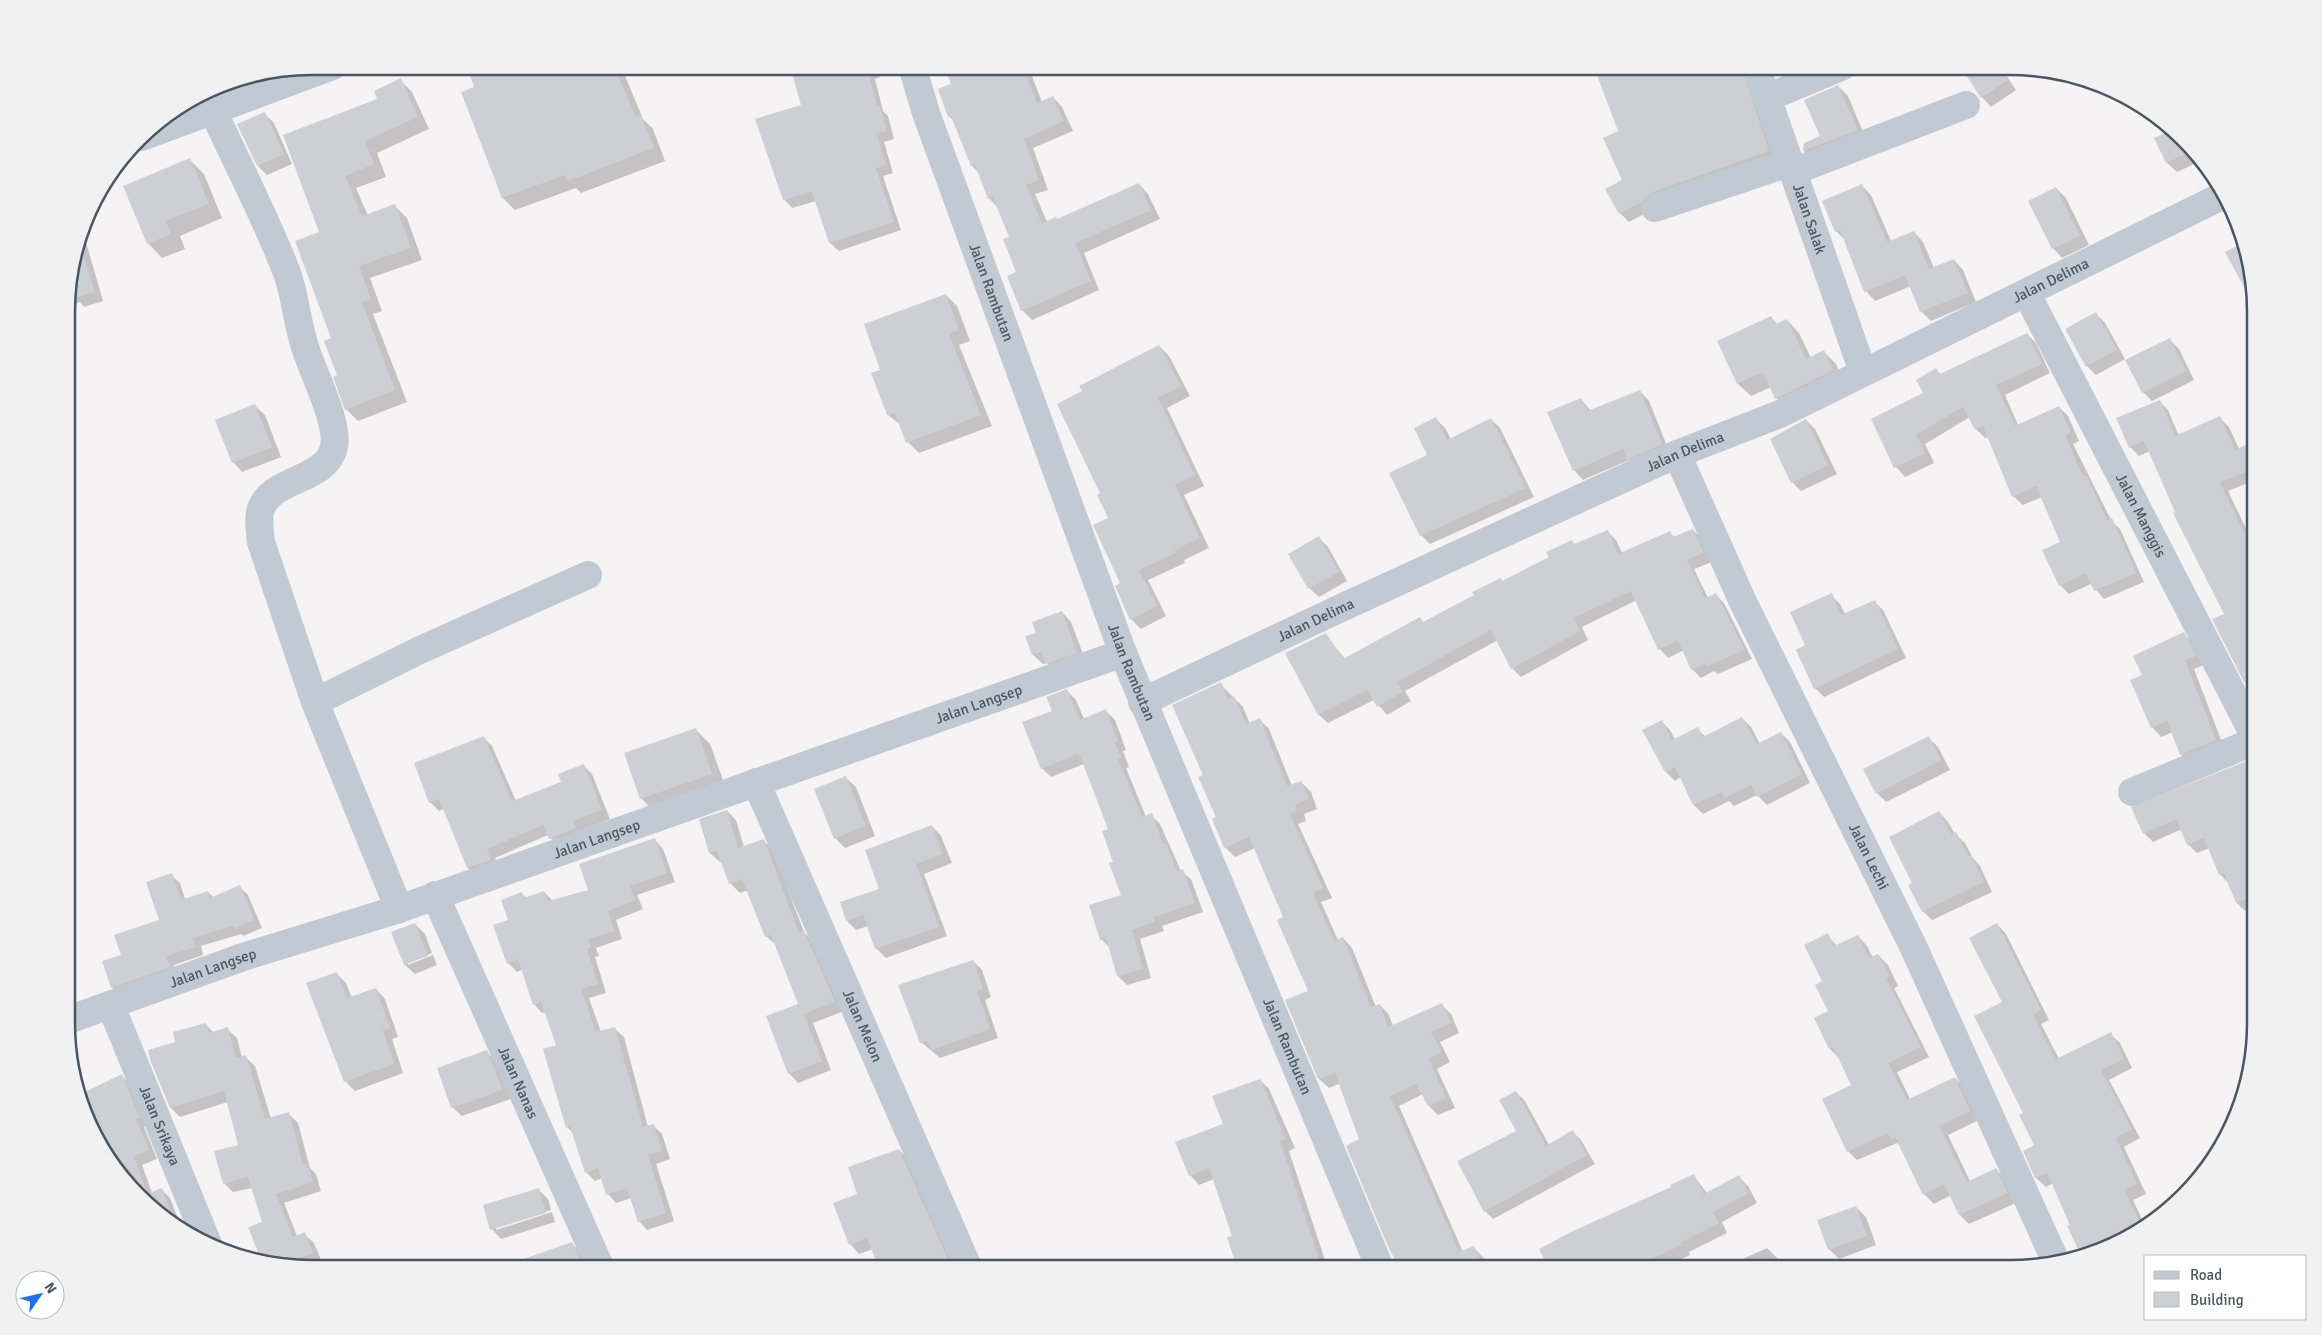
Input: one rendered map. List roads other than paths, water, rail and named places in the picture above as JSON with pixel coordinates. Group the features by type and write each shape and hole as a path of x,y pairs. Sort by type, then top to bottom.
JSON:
{"street":[{"path":"181,116 213,111 308,75"},
{"name":"Jalan Rambutan","path":"915,75 926,113 1142,702 1377,1260"},
{"name":"Jalan Salak","path":"1759,75 1863,372"},
{"path":"1767,98 1822,75"},
{"path":"1655,208 1791,168 1966,105"},
{"path":"213,111 288,275 305,349 334,424 334,449 324,464 301,480 274,493 264,504 259,518 261,542 315,702 399,908"},
{"name":"Jalan Delima","path":"1142,702 1341,608 1677,454 1780,414 1863,372 2027,294 2217,198"},
{"name":"Jalan Manggis","path":"2027,294 2247,723"},
{"name":"Jalan Lechi","path":"1677,454 1743,602 1913,946 2053,1256"},
{"path":"315,702 420,650 588,576"},
{"name":"Jalan Langsep","path":"75,1018 243,956 399,908 1123,653"},
{"path":"2132,792 2247,742"},
{"name":"Jalan Melon","path":"756,782 965,1260"},
{"name":"Jalan Nanas","path":"435,895 598,1260"},
{"name":"Jalan Srikaya","path":"111,1006 204,1234"}]}
